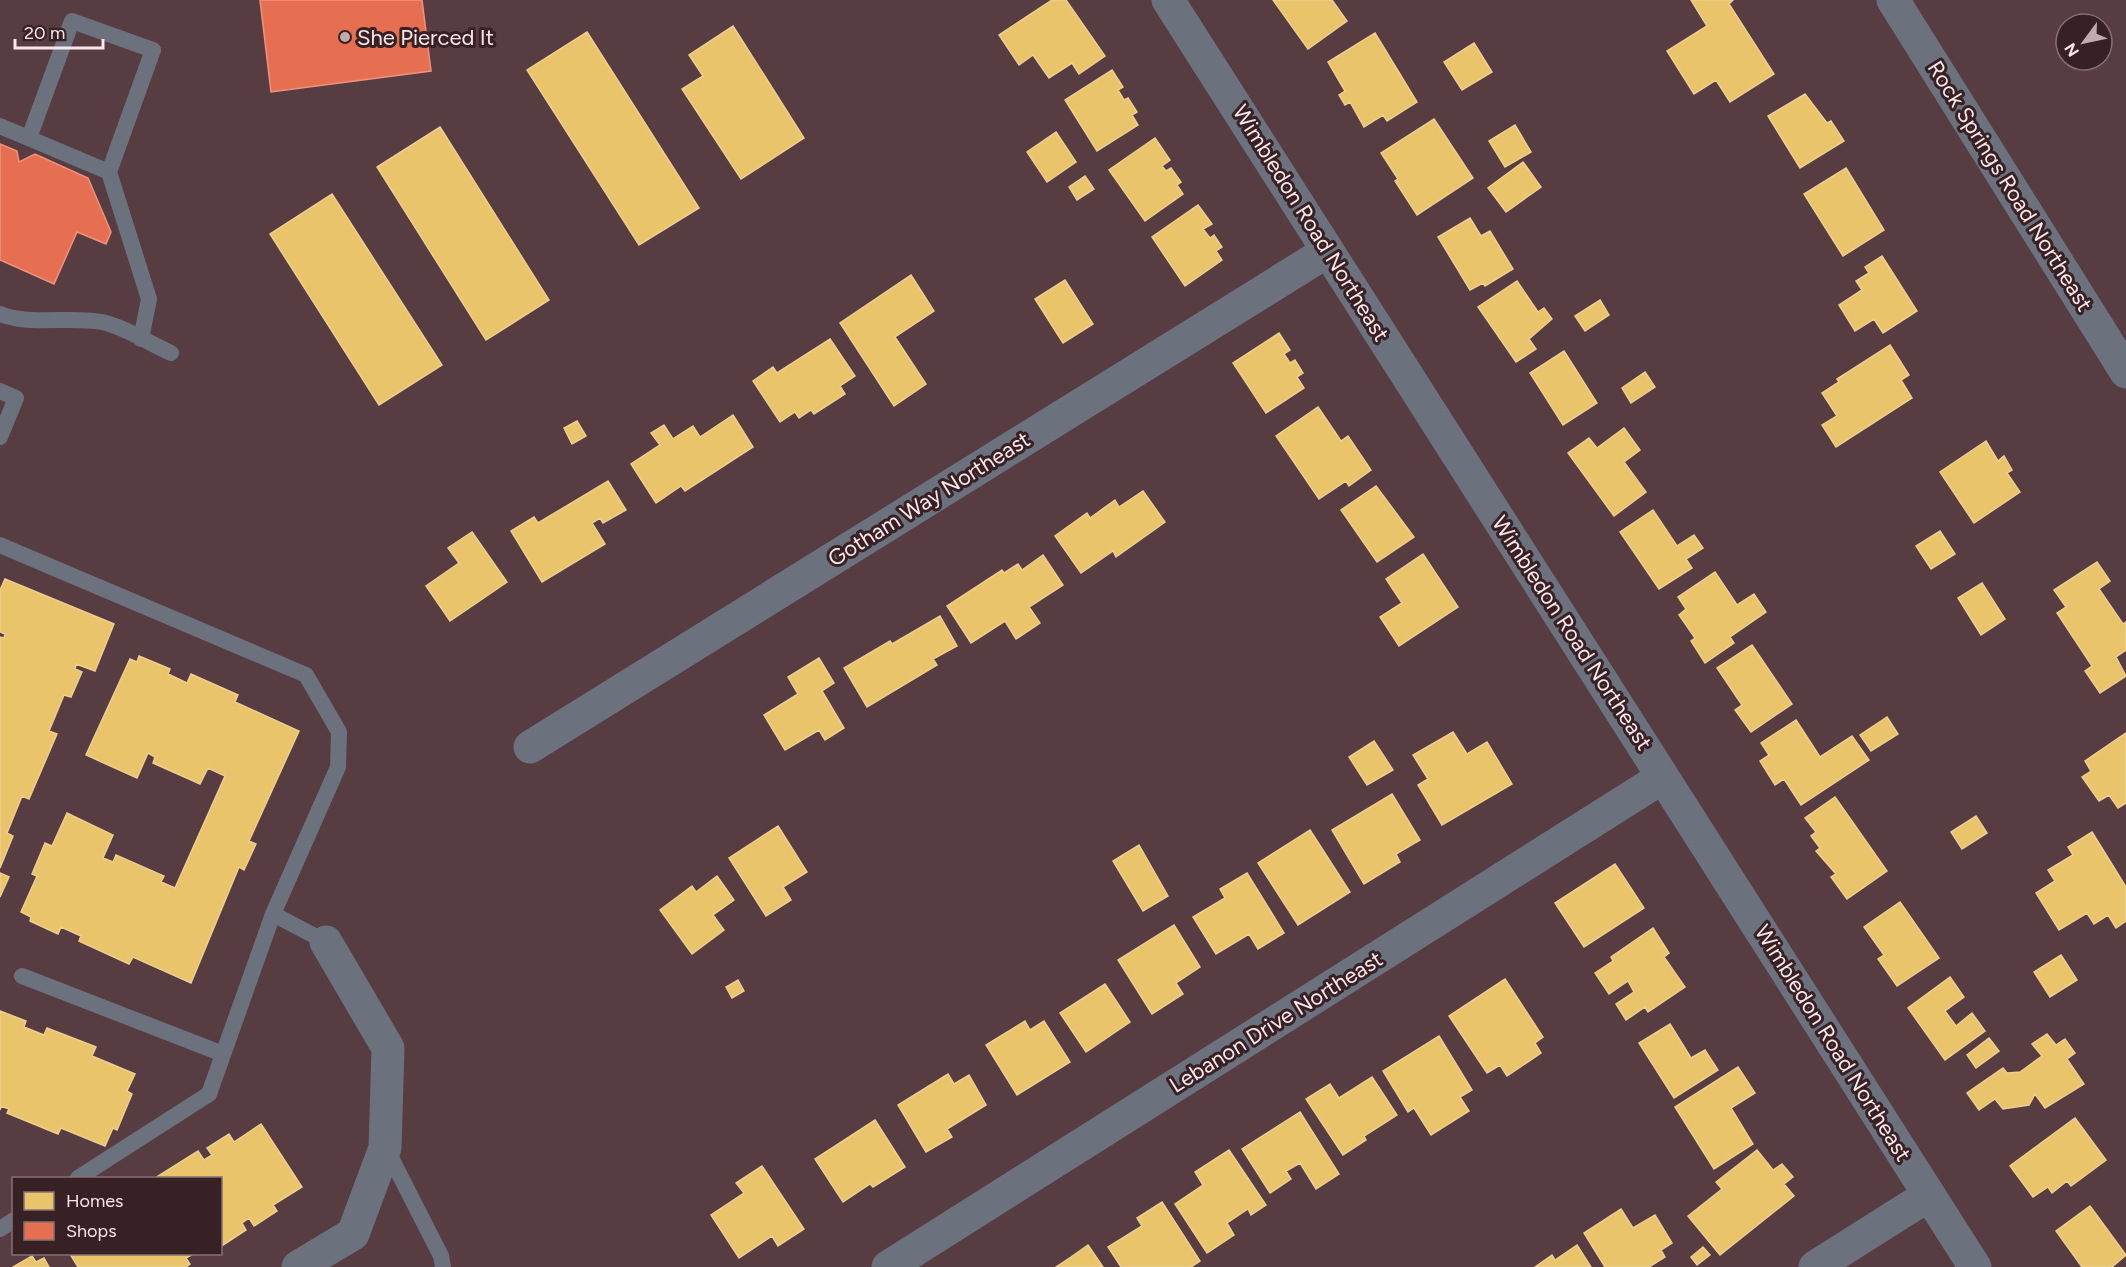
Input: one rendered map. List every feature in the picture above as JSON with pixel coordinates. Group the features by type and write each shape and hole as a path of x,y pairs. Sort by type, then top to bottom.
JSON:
{"street":[{"name":"Wimbledon Road Northeast","path":"1168,0 1975,1267"},
{"name":"Rock Springs Road Northeast","path":"1893,0 2126,372"},
{"name":"Gotham Way Northeast","path":"530,747 1328,251"},
{"name":"Lebanon Drive Northeast","path":"888,1267 1664,777"},
{"path":"298,1267 353,1234 385,1148 388,1048 326,942"},
{"path":"1815,1267 1929,1195"}],"lane":[{"path":"29,138 72,21 153,50 109,172 149,299 141,339"},
{"path":"0,126 109,172"},
{"path":"0,314 14,320 64,318 104,323 171,353"},
{"path":"0,391 16,398 0,437"},
{"path":"0,545 306,675 339,732 338,767 273,914 209,1094 81,1177"},
{"path":"273,914 326,942"},
{"path":"22,976 223,1054"},
{"path":"385,1148 441,1256 443,1267"}],"building: Homes":[{"path":"1052,0 1066,0 1105,56 1079,74 1072,63 1049,78 1033,55 1019,65 999,35"},
{"path":"1273,0 1332,0 1347,21 1308,49"},
{"path":"1691,0 1733,0 1729,4 1774,74 1730,102 1716,80 1694,94 1667,51 1707,26"},
{"path":"733,26 804,138 741,179 682,89 703,76 689,55"},
{"path":"587,32 699,208 639,245 527,70"},
{"path":"1375,33 1417,102 1387,121 1383,115 1364,127 1350,102 1345,105 1339,95 1345,91 1328,62"},
{"path":"1474,43 1492,72 1462,90 1444,62"},
{"path":"1112,70 1123,87 1118,90 1124,100 1128,98 1137,112 1132,115 1138,125 1097,151 1065,100"},
{"path":"1805,94 1827,123 1831,121 1844,141 1800,168 1768,116"},
{"path":"1434,119 1473,178 1417,215 1395,181 1398,179 1381,153"},
{"path":"1515,125 1531,152 1505,167 1489,141"},
{"path":"440,127 549,300 486,340 377,167"},
{"path":"1056,132 1076,162 1047,182 1027,152"},
{"path":"1155,138 1170,160 1162,166 1166,171 1171,168 1181,182 1177,185 1183,194 1145,221 1109,170"},
{"path":"1523,162 1541,187 1506,212 1488,188"},
{"path":"1846,168 1884,230 1843,256 1804,194"},
{"path":"1085,176 1094,189 1077,200 1069,187"},
{"path":"332,194 442,365 379,405 270,234"},
{"path":"1198,205 1212,224 1203,229 1210,238 1214,235 1222,247 1216,251 1222,260 1185,286 1152,237"},
{"path":"1470,218 1481,236 1490,231 1513,269 1485,286 1483,283 1470,290 1438,237"},
{"path":"1882,256 1917,311 1883,333 1874,319 1855,331 1839,305 1862,290 1856,281 1869,273 1865,267"},
{"path":"911,275 934,311 895,337 926,384 894,406 840,323"},
{"path":"1065,280 1093,324 1063,343 1035,299"},
{"path":"1517,281 1538,312 1544,308 1552,319 1529,339 1536,349 1516,362 1478,307"},
{"path":"1600,300 1609,315 1585,331 1575,316"},
{"path":"1279,333 1290,350 1284,354 1290,363 1295,360 1303,373 1297,377 1304,388 1266,413 1233,363"},
{"path":"830,339 855,376 840,386 845,394 814,414 811,410 799,418 795,412 780,422 753,381 773,367 777,373"},
{"path":"1890,345 1909,375 1901,380 1912,398 1836,447 1822,425 1837,416 1822,393 1839,382 1837,379"},
{"path":"1564,351 1597,403 1563,425 1530,373"},
{"path":"1645,372 1655,387 1631,403 1622,388"},
{"path":"1318,407 1341,441 1348,436 1371,470 1349,486 1346,481 1319,499 1276,436"},
{"path":"733,415 753,447 685,491 681,486 656,503 631,464 660,445 651,433 664,425 673,439 693,426 700,437"},
{"path":"577,421 586,436 572,444 564,428"},
{"path":"1624,428 1640,450 1624,462 1646,492 1614,516 1568,453 1589,438 1597,448"},
{"path":"1986,441 1998,461 2004,456 2012,470 2007,473 2020,492 1974,523 1940,472"},
{"path":"608,481 626,510 603,523 600,518 592,523 605,544 542,582 511,531 534,517 538,523"},
{"path":"1376,486 1414,537 1377,562 1341,510"},
{"path":"1143,491 1165,522 1116,557 1113,551 1081,573 1055,536 1087,513 1090,518 1115,500 1119,507"},
{"path":"1653,510 1677,546 1694,535 1703,548 1686,559 1692,568 1659,589 1620,532"},
{"path":"1940,531 1955,554 1931,569 1916,546"},
{"path":"472,532 507,582 450,621 426,586 459,563 448,548"},
{"path":"1423,554 1458,607 1399,646 1380,617 1402,603 1386,579"},
{"path":"1043,555 1063,585 1029,607 1040,623 1016,639 1005,621 971,643 947,606 1002,570 1004,573 1018,564 1022,570"},
{"path":"2097,562 2110,581 2099,589 2123,624 2126,622 2126,650 2116,657 2126,676 2100,693 2085,671 2092,666 2057,613 2066,607 2054,590"},
{"path":"1715,572 1737,605 1754,594 1766,612 1730,637 1734,643 1705,663 1691,641 1695,638 1679,615 1686,609 1678,597"},
{"path":"5,579 114,624 95,671 76,664 75,669 82,672 71,697 64,695 49,731 57,734 29,799 22,796 7,833 13,836 0,868 0,637 4,638 5,634 0,632 0,590"},
{"path":"1982,583 2005,619 1981,635 1958,598"},
{"path":"940,616 957,646 933,659 937,665 867,707 844,668 890,641 892,644"},
{"path":"1752,645 1792,704 1751,732 1735,710 1742,705 1717,668"},
{"path":"139,656 170,669 168,674 187,683 191,674 238,695 235,702 299,731 249,841 256,844 244,870 239,867 191,983 133,957 129,964 79,941 81,936 61,927 58,934 30,921 31,917 21,912 37,876 32,874 45,843 52,846 67,813 113,835 103,858 113,862 116,855 164,876 161,882 175,888 225,776 208,768 200,784 153,763 155,757 148,753 137,778 86,755 130,659 137,662"},
{"path":"819,658 834,683 822,691 844,728 825,740 819,730 785,750 764,715 798,694 788,677"},
{"path":"1887,717 1898,734 1871,751 1860,735"},
{"path":"1796,720 1820,757 1852,736 1869,760 1801,805 1784,779 1775,785 1760,761 1769,755 1761,743"},
{"path":"1453,732 1467,754 1487,742 1512,784 1442,825 1418,785 1428,779 1413,755"},
{"path":"2126,733 2126,803 2118,808 2109,795 2099,801 2082,777 2091,771 2085,761"},
{"path":"1374,741 1393,770 1367,785 1349,757"},
{"path":"1392,794 1420,840 1396,854 1400,862 1364,884 1332,830"},
{"path":"1835,797 1887,871 1847,899 1831,877 1836,874 1816,851 1820,848 1811,836 1816,832 1805,818"},
{"path":"1976,816 1987,833 1962,849 1951,832"},
{"path":"778,826 807,872 783,887 791,900 766,916 729,858"},
{"path":"1310,830 1350,892 1298,925 1258,863"},
{"path":"2092,832 2126,887 2126,921 2116,928 2108,915 2094,924 2087,913 2059,930 2036,893 2055,881 2048,870 2073,855 2068,847"},
{"path":"1139,845 1168,896 1143,911 1113,861"},
{"path":"1615,864 1644,908 1584,947 1555,903"},
{"path":"0,873 9,877 0,897"},
{"path":"1247,873 1284,933 1258,949 1249,934 1216,954 1193,917 1225,898 1220,889"},
{"path":"717,876 734,900 713,915 724,930 692,954 660,910 692,886 696,892"},
{"path":"1900,902 1939,958 1897,986 1878,959 1884,955 1864,927"},
{"path":"1174,925 1200,967 1176,983 1183,994 1152,1014 1118,960"},
{"path":"1653,928 1669,953 1664,957 1685,987 1648,1012 1645,1007 1626,1020 1616,1004 1634,992 1628,981 1609,994 1595,973 1613,961 1611,957"},
{"path":"2061,955 2077,980 2050,997 2034,972"},
{"path":"1950,977 1964,997 1945,1011 1956,1026 1972,1013 1985,1031 1945,1060 1908,1008"},
{"path":"1505,979 1543,1037 1535,1043 1541,1053 1507,1076 1500,1065 1487,1073 1449,1016"},
{"path":"738,980 744,991 732,998 726,987"},
{"path":"1105,984 1130,1022 1086,1052 1060,1013"},
{"path":"0,1011 26,1021 24,1027 44,1035 47,1028 96,1047 92,1056 135,1074 127,1091 132,1094 117,1130 113,1128 105,1146 61,1128 58,1134 7,1113 9,1109 1,1106 0,1110"},
{"path":"1025,1021 1030,1030 1044,1021 1070,1062 1017,1095 986,1045"},
{"path":"1670,1024 1691,1058 1705,1050 1718,1070 1674,1098 1639,1043"},
{"path":"2047,1034 2056,1045 2065,1039 2075,1053 2067,1059 2084,1084 2045,1108 2035,1094 2029,1105 2003,1109 1995,1099 1979,1110 1967,1093 2003,1068 2007,1073 2020,1072 2042,1056 2032,1044"},
{"path":"1439,1036 1472,1090 1460,1097 1469,1111 1431,1135 1414,1108 1408,1112 1383,1071"},
{"path":"1989,1038 1999,1051 1976,1068 1967,1055"},
{"path":"1738,1067 1755,1093 1731,1108 1753,1144 1714,1169 1675,1107"},
{"path":"948,1074 954,1084 969,1075 986,1105 947,1129 952,1137 926,1152 898,1105"},
{"path":"1372,1077 1397,1115 1364,1136 1366,1140 1343,1155 1306,1099 1330,1084 1339,1098"},
{"path":"1300,1112 1339,1174 1316,1189 1300,1163 1286,1171 1291,1179 1270,1193 1242,1149"},
{"path":"2075,1118 2106,1160 2071,1186 2067,1181 2052,1193 2048,1187 2033,1197 2010,1166"},
{"path":"875,1120 905,1167 873,1187 870,1184 843,1202 815,1159"},
{"path":"261,1124 302,1187 273,1205 277,1211 254,1226 249,1218 242,1223 246,1230 222,1246 222,1177 157,1177 198,1151 204,1160 212,1155 207,1148 229,1134 234,1142"},
{"path":"1229,1150 1266,1205 1251,1215 1248,1209 1227,1223 1234,1235 1207,1253 1175,1204 1203,1185 1195,1172"},
{"path":"1757,1150 1773,1170 1782,1164 1793,1177 1784,1184 1794,1196 1720,1255 1688,1216 1722,1189 1716,1182"},
{"path":"762,1166 804,1229 778,1246 772,1236 739,1258 711,1215 744,1193 736,1183"},
{"path":"1162,1202 1200,1261 1191,1267 1121,1267 1108,1247 1142,1226 1137,1218"},
{"path":"2090,1206 2126,1255 2112,1267 2082,1267 2056,1231"},
{"path":"1621,1209 1633,1228 1655,1215 1672,1243 1661,1250 1665,1257 1649,1267 1605,1267 1584,1233"},
{"path":"1088,1245 1103,1267 1056,1267 1071,1257"},
{"path":"1577,1245 1591,1267 1535,1267 1552,1255 1555,1260"},
{"path":"1703,1247 1710,1255 1697,1265 1691,1257"},
{"path":"71,1255 191,1255 186,1258 190,1264 186,1267 78,1267"},
{"path":"32,1256 36,1262 44,1258 49,1267 13,1267"}],"building: Shops":[{"path":"260,0 422,0 431,71 271,92"},
{"path":"0,144 17,151 19,162 35,154 88,178 111,232 106,244 77,232 54,284 0,260"}],"place":[{"name":"She Pierced It","path":"345,37"}]}
